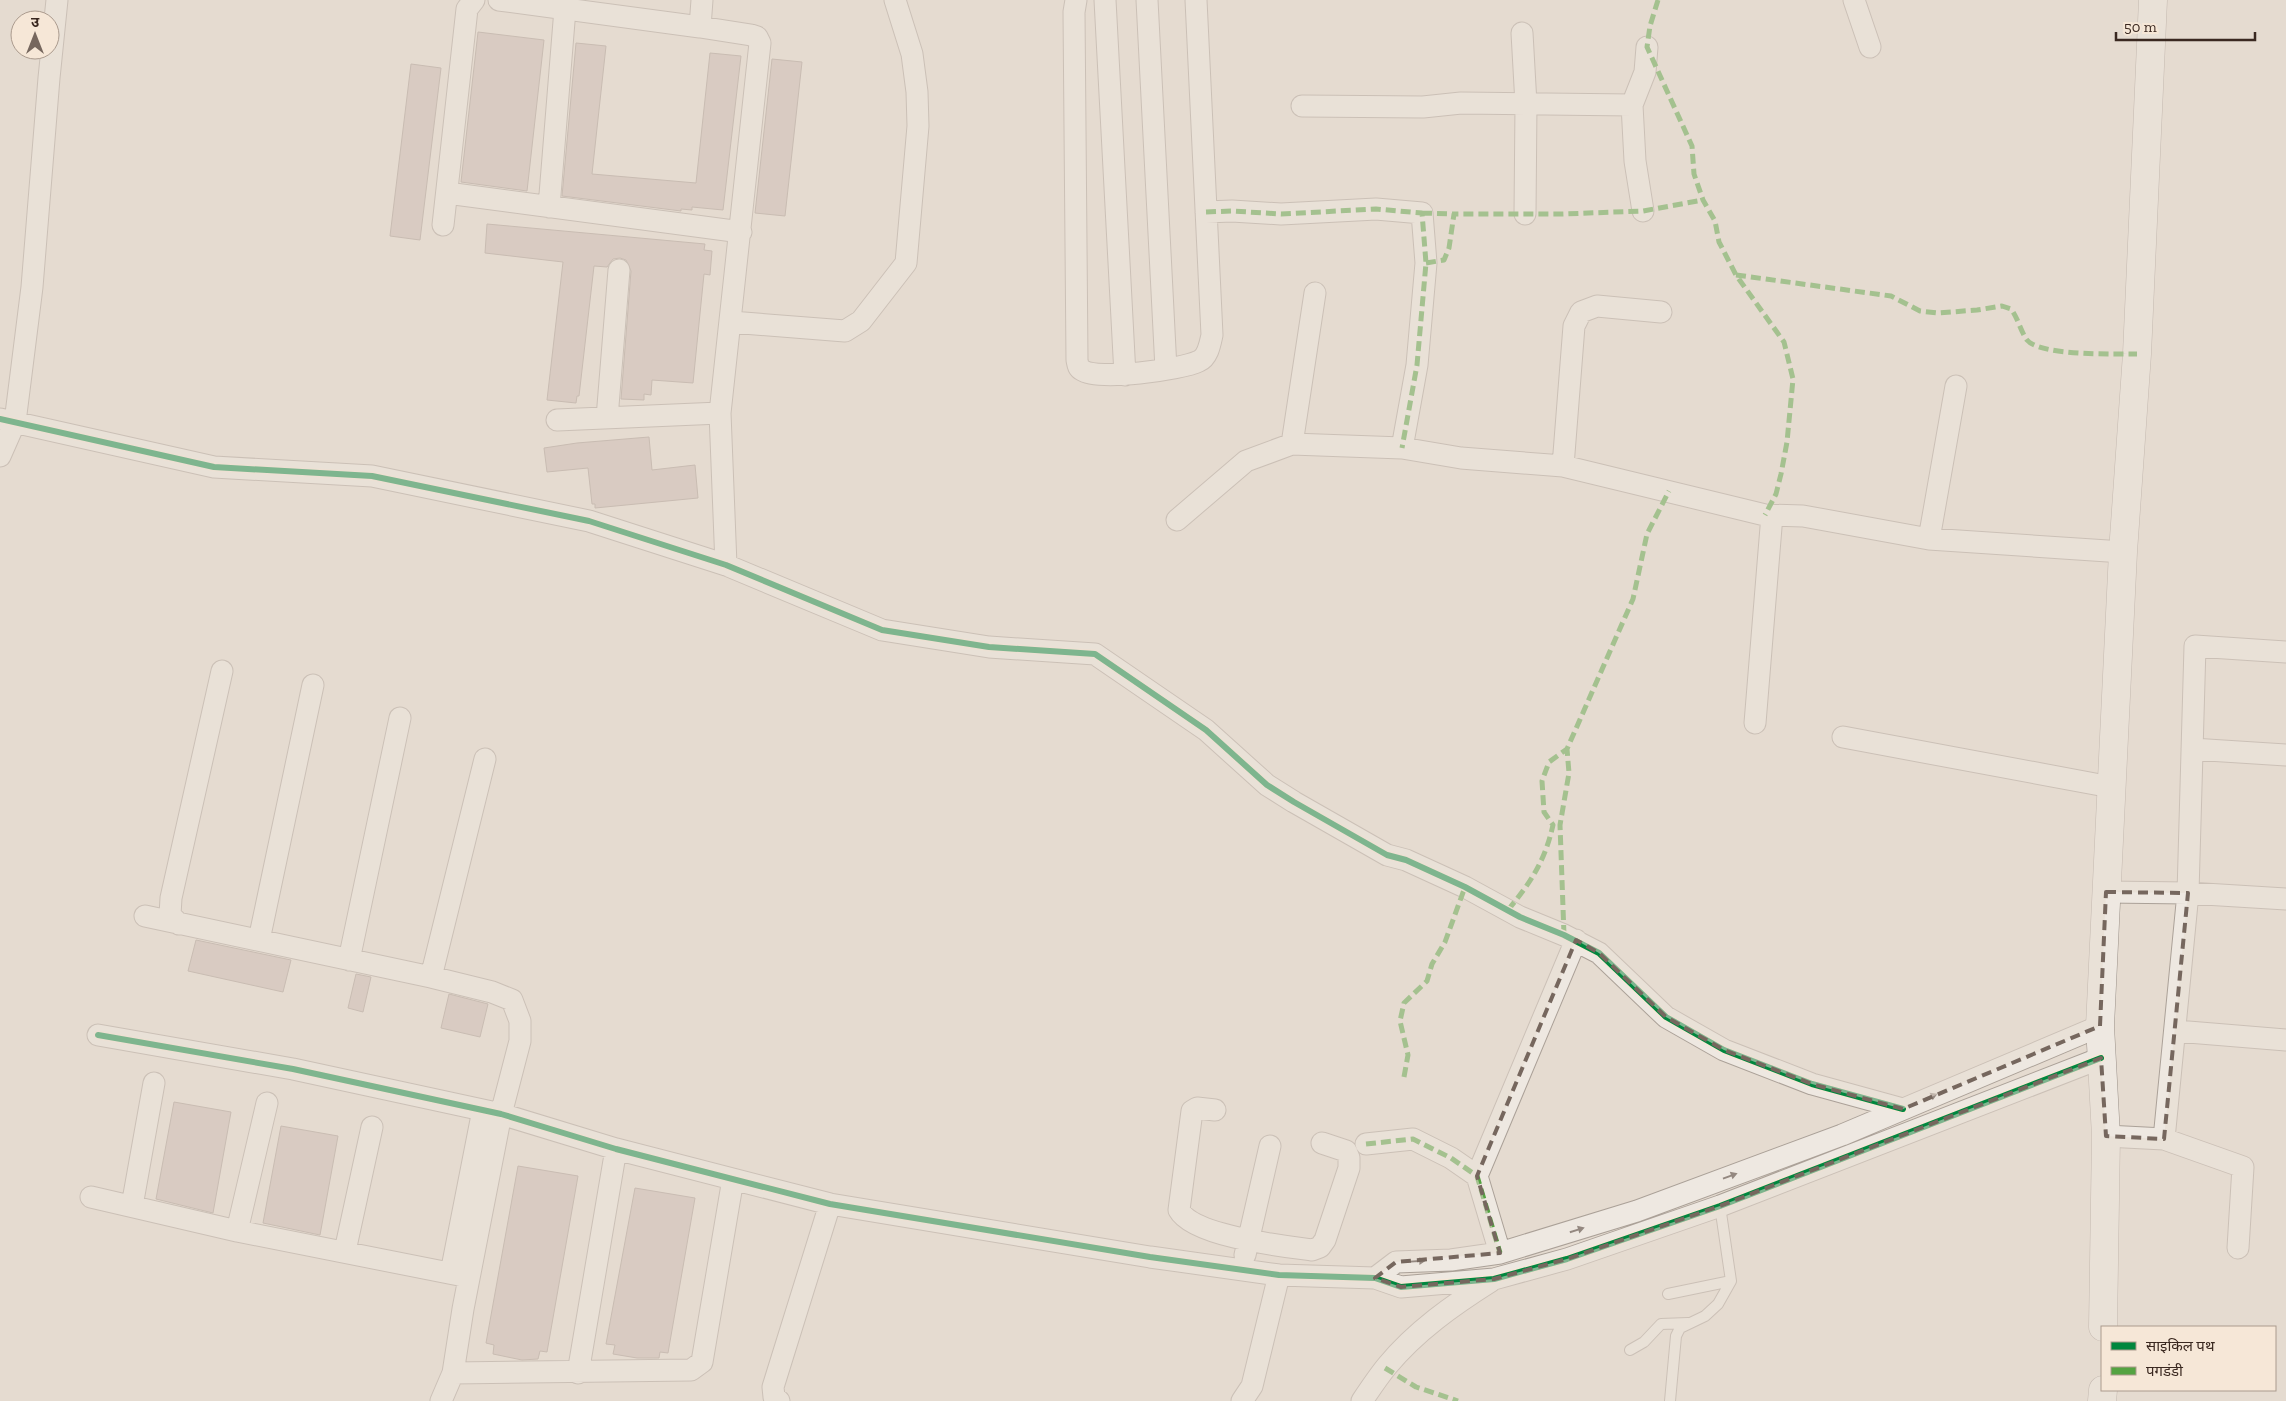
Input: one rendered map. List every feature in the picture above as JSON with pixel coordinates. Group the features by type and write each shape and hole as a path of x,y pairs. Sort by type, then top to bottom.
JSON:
{"street":[{"path":"0,456 32,287 48,88 58,0"},
{"path":"443,225 467,9 474,0"},
{"path":"499,0 700,26 751,35 757,37 760,43 720,413 726,565"},
{"path":"700,26 702,0"},
{"path":"731,322 845,331 861,321 906,263 918,126 917,92 912,54 895,0"},
{"path":"1076,0 1074,12 1077,360 1078,367 1083,372 1125,375 1166,369 1200,361 1209,350 1212,335 1196,0"},
{"path":"1105,0 1125,375"},
{"path":"1147,0 1166,369"},
{"path":"1854,0 1870,47"},
{"path":"2103,1326 2106,1136 2100,1026 2123,552 2137,354 2153,0"},
{"path":"550,207 565,9"},
{"path":"1522,33 1526,104 1525,214"},
{"path":"1643,212 1635,161 1632,106 1644,72 1647,48"},
{"path":"1302,106 1423,107 1462,103 1632,106"},
{"path":"447,193 741,232"},
{"path":"1206,212 1232,211 1281,214 1376,209 1422,213 1426,263 1419,347 1402,448"},
{"path":"607,418 619,270"},
{"path":"1292,444 1316,292"},
{"path":"1563,466 1574,326 1582,312 1597,306 1661,312"},
{"path":"1929,539 1956,386"},
{"path":"557,420 720,413"},
{"path":"7,421 214,467 372,476 589,521 726,565 882,630 989,647 1095,654 1206,730 1267,786 1387,855 1406,860 1448,879 1520,917 1576,940 1599,953 1666,1017 1724,1050 1812,1084 1902,1109"},
{"path":"1177,520 1246,461 1292,444 1402,448 1461,458 1563,466 1713,501 1738,510 1772,515 1803,516 1929,539 2123,552"},
{"path":"1755,722 1772,515"},
{"path":"2164,1139 2188,893 2195,646 2286,652"},
{"path":"180,924 170,915 171,898 222,671"},
{"path":"259,940 313,685"},
{"path":"349,960 400,718"},
{"path":"1843,737 2111,787"},
{"path":"2192,749 2286,755"},
{"path":"431,976 485,759"},
{"path":"2106,892 2188,893 2286,899"},
{"path":"146,916 431,976 492,992 512,1000 520,1021 520,1041 492,1112 460,1275 453,1373 441,1401"},
{"path":"1477,1176 1576,940"},
{"path":"1375,1278 1396,1262 1451,1260 1500,1253 1636,1211 1842,1135 2100,1026"},
{"path":"2176,1031 2286,1040"},
{"path":"98,1035 293,1069 492,1112 616,1149 830,1204 1150,1257 1279,1275 1375,1278 1401,1287 1494,1279 1567,1259 1720,1206 2101,1058"},
{"path":"132,1206 154,1083"},
{"path":"237,1231 267,1103"},
{"path":"1215,1110 1197,1108 1192,1111 1179,1210 1183,1218 1192,1223 1247,1241 1312,1250 1320,1247 1328,1231 1349,1168 1350,1158 1346,1151 1322,1143"},
{"path":"345,1251 372,1127"},
{"path":"2106,1136 2164,1139 2243,1167 2238,1248"},
{"path":"1366,1144 1412,1139 1451,1158 1477,1176 1500,1253"},
{"path":"1242,1270 1247,1241 1270,1146"},
{"path":"578,1373 616,1149"},
{"path":"453,1373 578,1373 691,1370 702,1362 732,1179"},
{"path":"91,1197 237,1231 460,1275"},
{"path":"779,1401 774,1397 773,1387 830,1204"},
{"path":"1242,1401 1252,1386 1279,1275"},
{"path":"1362,1401 1385,1368 1401,1350 1435,1320 1494,1279"}],"lane":[{"path":"1670,1401 1676,1336 1680,1328 1705,1316 1718,1304 1731,1281 1720,1206"},
{"path":"1668,1294 1731,1281"},
{"path":"1630,1350 1644,1342 1661,1324 1688,1323"}],"highlighted area":[{"path":"2106,892 2188,893 2164,1139 2106,1136 2101,1058 1720,1206 1567,1259 1494,1279 1401,1287 1375,1278 1396,1262 1500,1253 1477,1176 1576,940 1599,953 1666,1017 1724,1050 1812,1084 1903,1109 2100,1026"}],"building":[{"path":"478,32 544,40 527,191 461,182"},
{"path":"576,43 606,46 592,174 696,183 710,53 741,56 723,210 692,207 692,210 681,209 681,211 562,196"},
{"path":"772,59 802,62 785,216 755,213"},
{"path":"411,64 441,68 420,240 390,236"},
{"path":"487,224 705,244 704,250 712,251 710,275 704,274 693,383 652,380 651,395 644,394 644,400 621,399 631,271 626,260 620,258 613,259 607,267 594,266 579,396 577,396 576,403 547,400 563,262 485,253"},
{"path":"649,437 652,470 695,465 698,498 595,508 595,504 592,504 588,468 547,472 544,448 577,443"},
{"path":"196,940 291,960 283,992 188,971"},
{"path":"356,974 371,977 363,1012 348,1008"},
{"path":"449,994 488,1004 480,1037 441,1028"},
{"path":"174,1102 231,1112 213,1213 156,1199"},
{"path":"281,1126 338,1136 320,1235 263,1223"},
{"path":"518,1166 578,1176 547,1352 540,1351 538,1359 522,1360 493,1354 494,1345 486,1343"},
{"path":"635,1188 695,1198 668,1353 660,1352 659,1358 637,1358 613,1354 615,1345 606,1344"}],"marked path":[{"path":"1658,0 1650,26 1647,47 1692,146 1694,174 1703,200 1715,221 1719,242 1736,275 1784,342 1793,379 1787,442 1781,474 1776,494 1765,515"},
{"path":"1426,263 1444,260 1449,248 1454,214 1562,214 1643,211 1703,200"},
{"path":"1206,212 1232,211 1281,214 1376,209 1422,213 1426,263 1417,365 1402,448"},
{"path":"1422,213 1454,214"},
{"path":"1736,275 1891,296 1920,311 1938,313 2002,306 2011,309 2027,340 2035,345 2047,349 2079,353 2137,354"},
{"path":"1564,935 1560,825 1569,773 1567,749 1633,599 1647,534 1669,491"},
{"path":"1508,910 1524,890 1546,850 1553,825 1544,812 1542,781 1549,762 1567,749"},
{"path":"1404,1077 1408,1055 1400,1021 1404,1003 1427,981 1432,964 1445,942 1465,887"},
{"path":"1366,1144 1413,1139 1451,1158 1477,1176 1500,1253"},
{"path":"1385,1368 1416,1387 1458,1401"}],"cycle path":[{"path":"0,419 214,467 372,476 589,521 726,565 882,630 989,647 1095,654 1206,730 1267,785 1294,802 1387,855 1406,860 1465,887 1520,917 1564,935 1599,953 1666,1017 1724,1050 1812,1084 1903,1109"},
{"path":"98,1035 293,1069 501,1114 616,1149 830,1204 1150,1257 1279,1275 1375,1278 1401,1287 1494,1279 1567,1259 1720,1206 2101,1058"}]}
